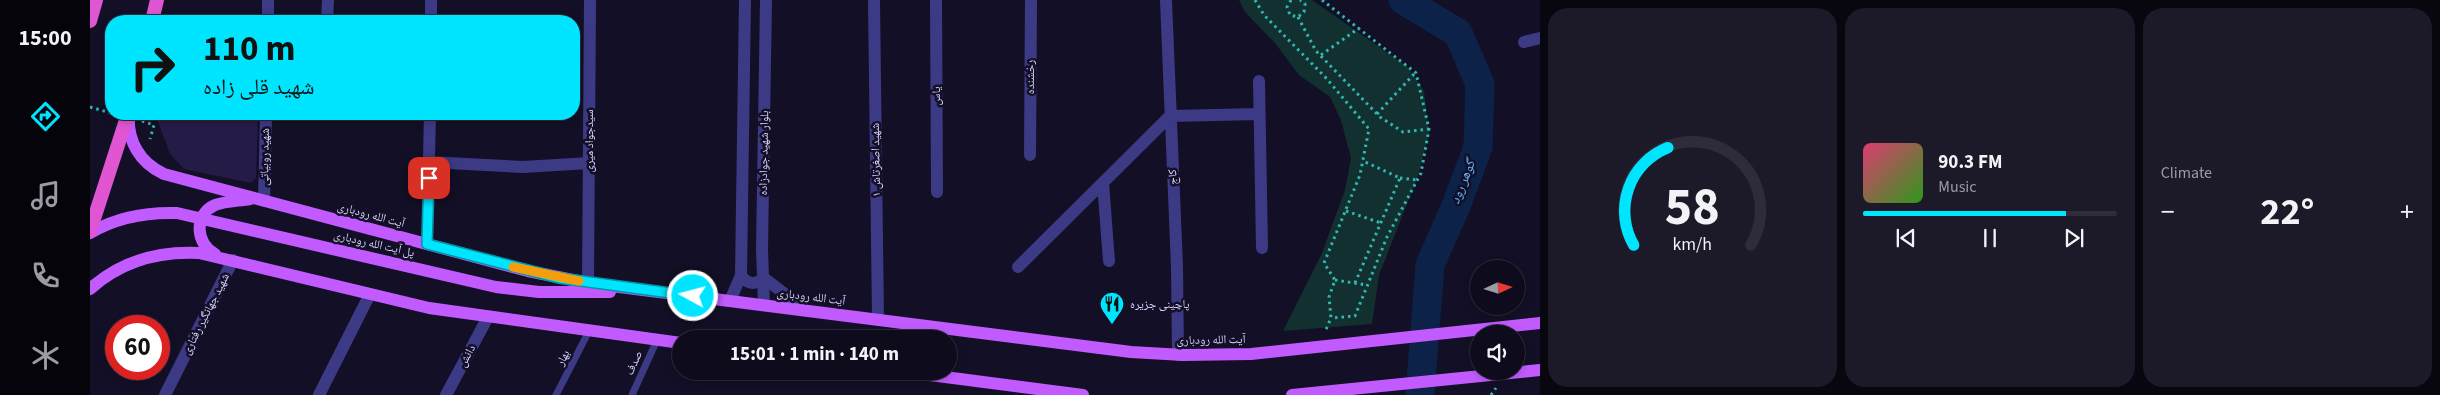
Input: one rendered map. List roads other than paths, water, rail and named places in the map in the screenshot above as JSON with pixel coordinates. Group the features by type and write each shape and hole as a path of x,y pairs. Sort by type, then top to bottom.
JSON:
{"highway":[{"path":"90,20 96,0"},
{"path":"153,15 156,0"},
{"path":"90,232 126,120"}],"main road":[{"name":"آیت الله رودباری","path":"128,120 129,131 141,157 155,170 170,176 528,271 588,283 1131,352 1178,355 1263,353 1540,324"},
{"path":"227,258 209,250 203,244 199,230 202,217 216,205 260,200"},
{"name":"پل آیت الله رودباری","path":"90,232 130,216 177,213 496,287 526,292 657,292"},
{"path":"90,288 125,265 152,256 189,252 227,258 416,306 672,342"},
{"path":"1292,395 1540,370"},
{"path":"957,379 1083,395"}],"street":[{"path":"268,0 268,15"},
{"path":"327,15 328,0"},
{"path":"431,15 432,0"},
{"name":"سیدجواد میری","path":"588,283 590,0"},
{"name":"بلوار شهید جوادزاده","path":"730,301 740,275 745,0"},
{"name":"بلوار شهید جوادزاده","path":"764,305 762,249 766,0"},
{"name":"شهید اصغرتاش ۱","path":"874,0 878,320"},
{"name":"یاس","path":"936,0 936,192"},
{"name":"رخشنده","path":"1030,155 1031,0"},
{"name":"کاج","path":"1166,0 1177,268 1178,355"},
{"path":"1524,42 1540,38"},
{"path":"1259,81 1262,248"},
{"path":"1018,267 1170,116 1259,114"},
{"name":"شهید روبیاتی","path":"260,200 266,120"},
{"path":"427,244 430,120"},
{"path":"429,162 523,167 589,163"},
{"path":"1103,182 1109,261"},
{"name":"شهید جهانگیر رفتاری","path":"165,395 227,258"},
{"path":"740,275 749,283 754,283 764,278 807,311"},
{"path":"319,395 370,294"},
{"name":"دانش","path":"446,395 488,317"}],"lane":[{"name":"بهار","path":"556,395 589,331"},
{"name":"صدف","path":"632,395 657,340"}],"waterway":[{"name":"گوهر رود","path":"1403,0 1458,33 1480,84 1478,147 1456,206 1430,265 1420,395"}],"place":[{"name":"پاچینی جزیره","path":"1112,325"}]}
